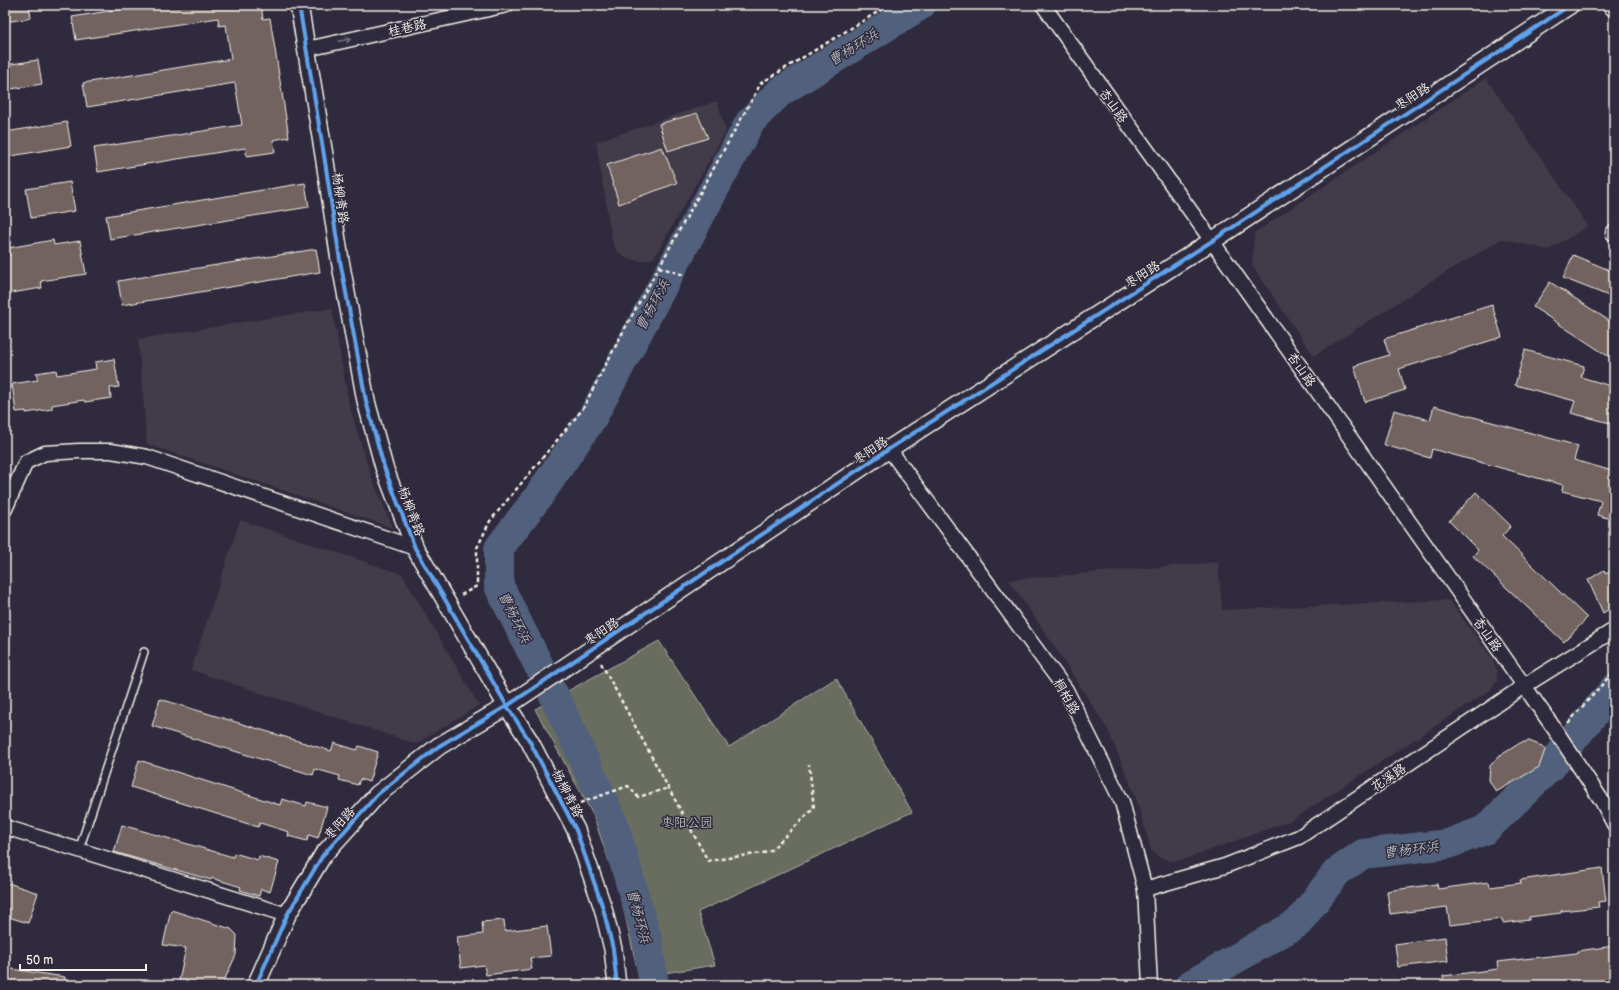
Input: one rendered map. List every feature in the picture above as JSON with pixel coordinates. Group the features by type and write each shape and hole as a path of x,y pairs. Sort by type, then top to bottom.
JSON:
{"street":[{"name":"杨柳青路","path":"299,5 340,260 366,401 384,467 415,548 507,706 529,740 576,830 603,908 613,949 617,985"},
{"name":"桂巷路","path":"307,48 507,5"},
{"name":"杏山路","path":"1043,5 1212,240 1558,734 1602,801 1614,824"},
{"name":"枣阳路","path":"256,985 287,915 323,855 378,794 439,746 507,706 889,448 1212,240 1570,5"},
{"name":"桐柏路","path":"889,448 1066,690 1122,802 1145,889 1150,985"},
{"path":"5,509 26,462 45,453 111,451 147,457 415,548"},
{"name":"花溪路","path":"1145,889 1225,866 1299,837 1524,686 1614,630"},
{"path":"5,827 287,915"}],"lane":[{"path":"79,850 144,652"}],"path":[{"path":"446,602 477,586 477,548 490,521 582,410 761,83 889,5"},
{"path":"660,267 684,275"},
{"path":"593,648 708,861 769,852 814,808 809,764"},
{"path":"1558,734 1614,671"},
{"path":"592,798 628,786 638,797 669,788"}],"shaded area":[{"path":"1486,78 1588,226 1548,250 1502,239 1435,279 1314,356 1252,266 1254,233"},
{"path":"717,101 726,131 654,258 641,261 627,259 616,250 612,241 596,142"},
{"path":"332,308 349,404 371,476 393,528 147,444 138,339"},
{"path":"240,520 402,574 479,705 416,744 191,670"},
{"path":"1218,562 1222,610 1449,600 1492,658 1497,671 1497,681 1490,690 1292,820 1186,859 1173,861 1160,858 1151,850 1136,798 1108,730 1057,650 1009,580"}],"green space":[{"name":"枣阳公园","path":"659,641 729,747 836,678 912,812 698,912 715,965 639,977 620,893 593,815 535,709"}],"building":[{"path":"5,5 29,5 31,18 5,22"},
{"path":"145,5 261,5 263,19 270,18 289,137 273,140 275,152 247,156 245,148 98,172 94,148 242,125 235,83 87,107 83,83 231,59 226,25 219,26 218,18 76,40 72,17"},
{"path":"38,60 42,84 5,90 5,65"},
{"path":"697,113 708,138 668,151 659,124"},
{"path":"67,122 71,146 5,157 5,132"},
{"path":"662,147 677,183 619,204 607,165"},
{"path":"70,182 75,211 31,218 26,189"},
{"path":"305,183 309,207 110,239 106,216"},
{"path":"53,240 54,245 80,241 86,274 41,281 42,288 5,294 5,257 9,256 8,248"},
{"path":"316,249 320,272 122,305 118,281"},
{"path":"1573,255 1614,272 1614,298 1563,278"},
{"path":"1550,282 1614,324 1614,360 1533,307"},
{"path":"1492,305 1502,337 1399,369 1405,390 1365,402 1354,366 1389,355 1384,339"},
{"path":"1525,350 1584,366 1581,377 1614,387 1614,424 1571,413 1575,401 1515,385"},
{"path":"114,359 119,387 110,388 111,398 52,405 52,409 26,413 26,411 16,412 12,384 38,380 36,373 56,370 57,375 96,369 95,362"},
{"path":"1434,406 1578,446 1574,460 1609,470 1614,469 1614,520 1597,515 1601,501 1562,491 1563,485 1432,449 1430,458 1384,445 1394,410 1430,420"},
{"path":"1476,492 1511,526 1502,536 1587,618 1564,642 1473,556 1478,550 1449,521"},
{"path":"1614,569 1614,606 1603,613 1588,580 1604,570 1606,574"},
{"path":"160,699 331,751 334,743 357,750 359,746 378,752 369,782 360,779 358,785 339,780 340,776 315,769 313,775 152,726"},
{"path":"1529,741 1542,746 1545,750 1539,767 1496,792 1489,780 1490,766 1498,757 1520,743"},
{"path":"139,760 280,805 282,799 306,806 307,802 327,807 318,838 309,835 307,841 288,836 289,832 260,823 258,827 131,787"},
{"path":"122,825 233,857 234,853 258,860 259,856 279,862 270,892 261,889 259,896 240,890 241,887 212,878 211,880 114,852"},
{"path":"1602,868 1606,901 1598,902 1599,907 1561,911 1561,913 1529,917 1529,920 1503,923 1502,919 1450,925 1447,907 1390,914 1387,891 1437,884 1438,889 1489,882 1490,887 1521,883 1520,880"},
{"path":"5,882 38,893 28,923 5,916"},
{"path":"171,910 231,929 237,935 236,955 222,985 178,985 186,948 163,945"},
{"path":"504,920 505,931 547,926 551,956 530,958 532,969 486,975 484,965 461,968 457,937 483,934 482,922"},
{"path":"1445,937 1448,961 1398,967 1395,944"},
{"path":"1614,946 1614,984 1444,985 1443,976 1498,969 1497,962 1577,953 1577,951"},
{"path":"5,968 65,977 64,985 5,985"}],"waterway":[{"name":"曹杨环浜","path":"539,666 499,586 499,548 538,497 592,418 750,122 780,92 921,5"},
{"name":"曹杨环浜","path":"1190,985 1298,923 1337,872 1363,854 1448,844 1485,830 1551,766 1614,689"},
{"name":"曹杨环浜","path":"553,693 612,820 647,939 654,985"}],"cycle path":[{"path":"299,5 340,260 366,401 384,467 415,548 507,706 529,740 576,830 603,908 613,949 617,985"},
{"path":"256,985 287,915 323,855 378,794 439,746 507,706 889,449 1212,241 1570,5"}]}
